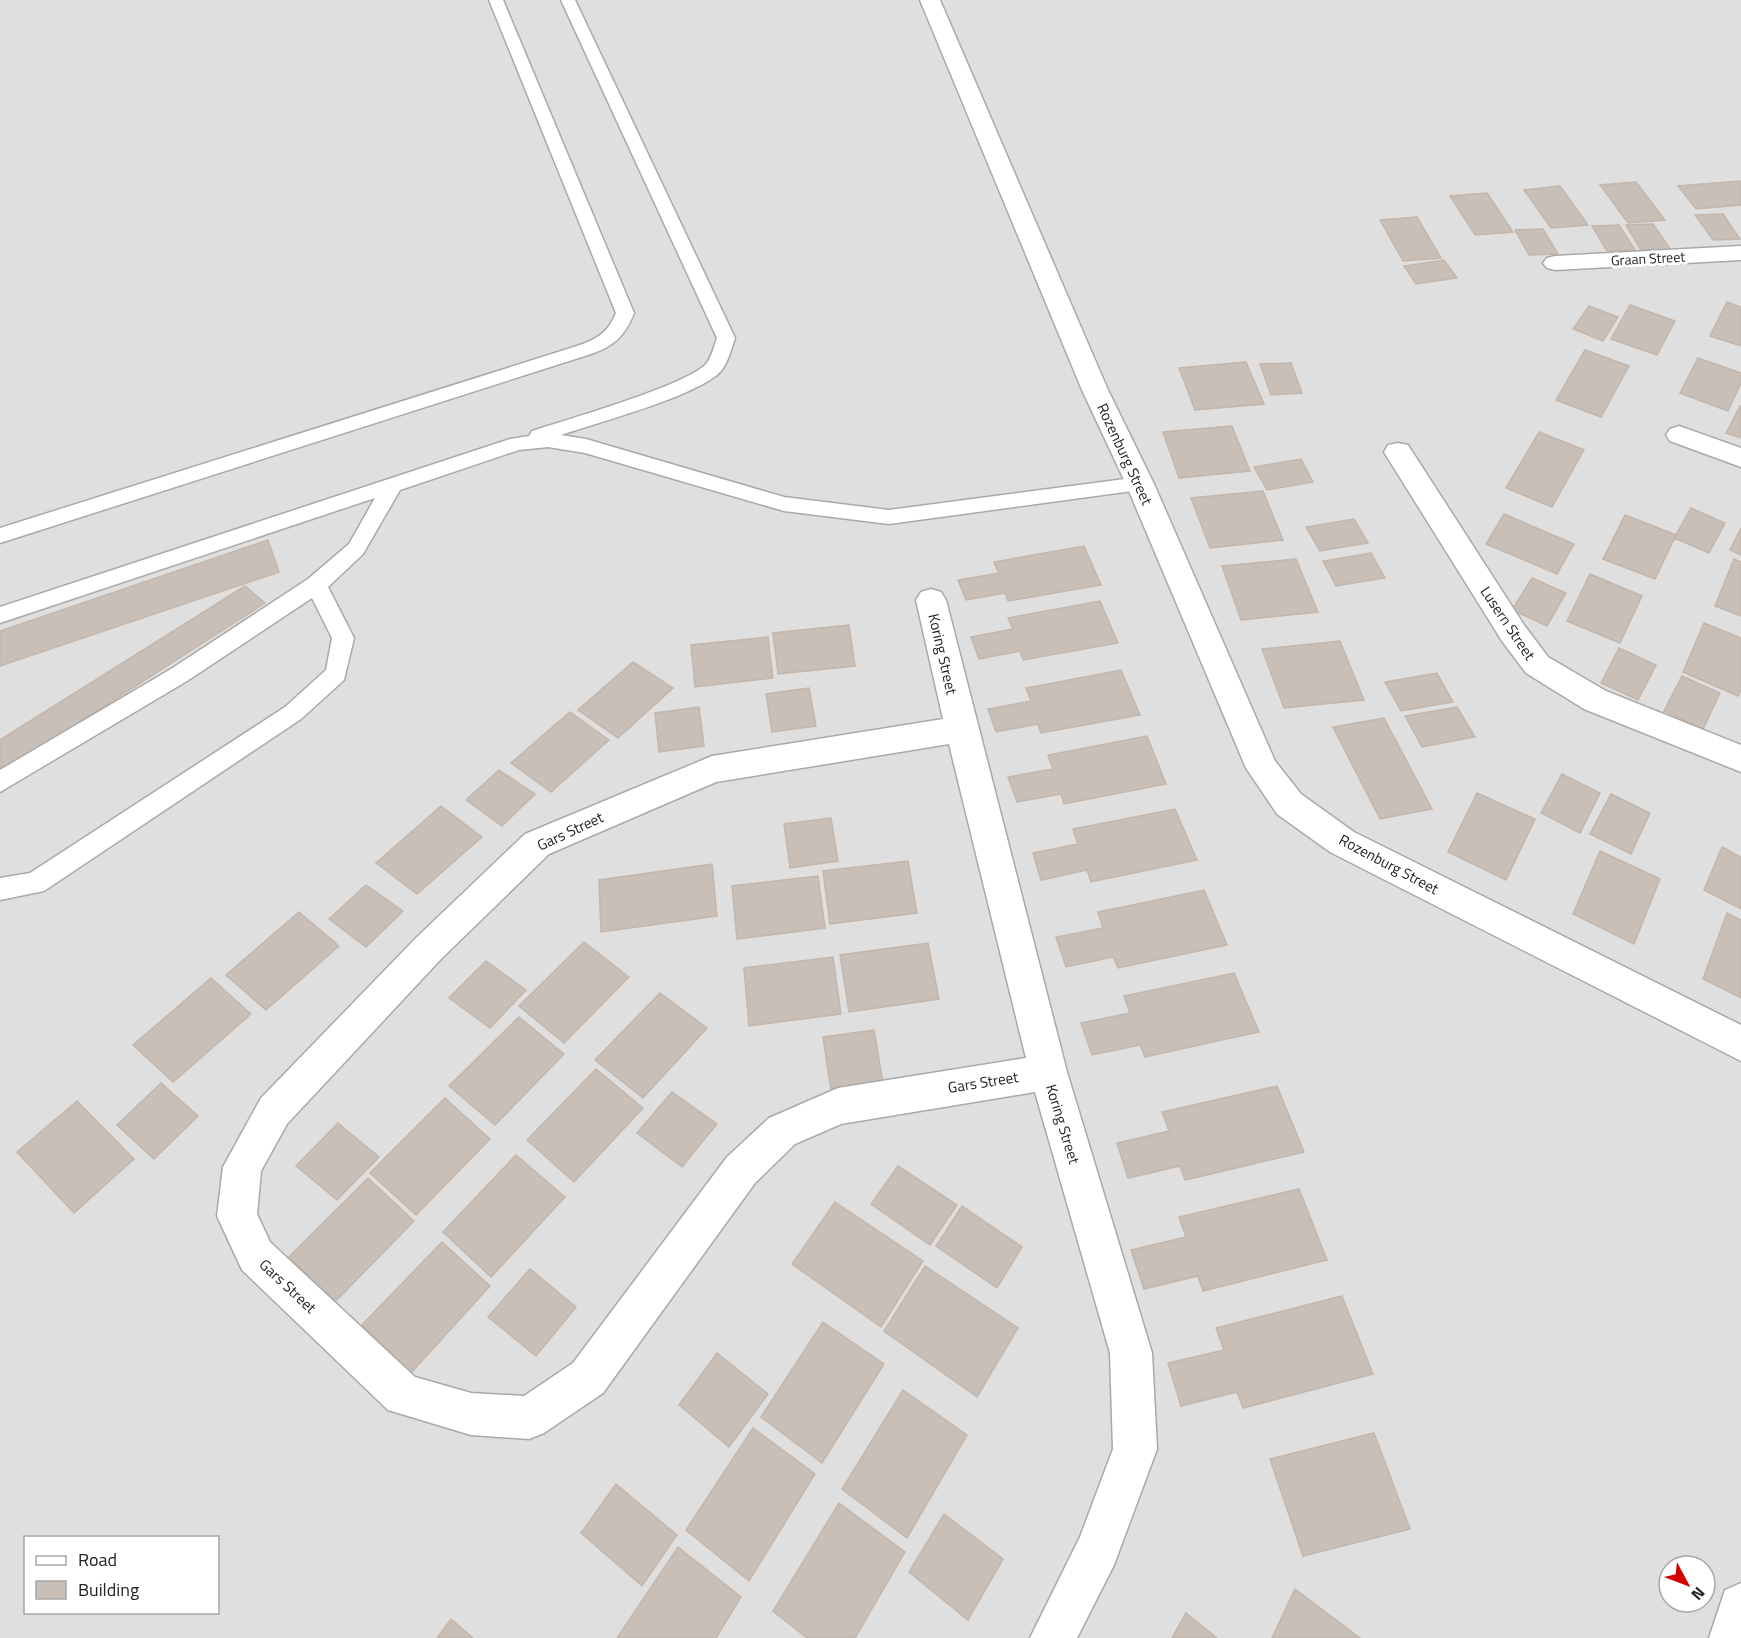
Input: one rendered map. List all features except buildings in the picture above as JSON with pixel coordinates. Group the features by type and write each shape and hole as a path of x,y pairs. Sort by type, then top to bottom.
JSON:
{"street":[{"name":"Rozenburg Street","path":"930,0 1095,390 1140,484 1262,768 1289,804 1342,842 1741,1044"},
{"name":"Graan Street","path":"1555,263 1741,253"},
{"path":"1678,435 1741,458"},
{"name":"Lusern Street","path":"1398,452 1513,633 1537,665 1595,700 1741,759"},
{"name":"Koring Street","path":"931,600 961,729 1048,1072 1131,1353 1135,1449 1098,1548 1053,1638"},
{"name":"Gars Street","path":"961,729 712,769 537,844 429,948 274,1111 242,1167 237,1216 256,1256 403,1395 471,1414 529,1418 588,1378 741,1170 782,1131 838,1106 1048,1072"},
{"path":"1732,1638 1741,1606"}],"lane":[{"path":"0,536 584,350 608,342 618,332 624,313 496,0"},
{"path":"0,615 517,444 672,390 711,370 718,360 726,338 568,0"},
{"path":"517,444 549,440 586,446 784,504 889,517 1140,484"},
{"path":"0,782 178,675 316,585 356,549 393,485"},
{"path":"0,889 35,883 293,713 336,674 343,638 316,585"}],"shaded area":[{"path":"0,0 1741,0 1741,1638 0,1638"}]}
